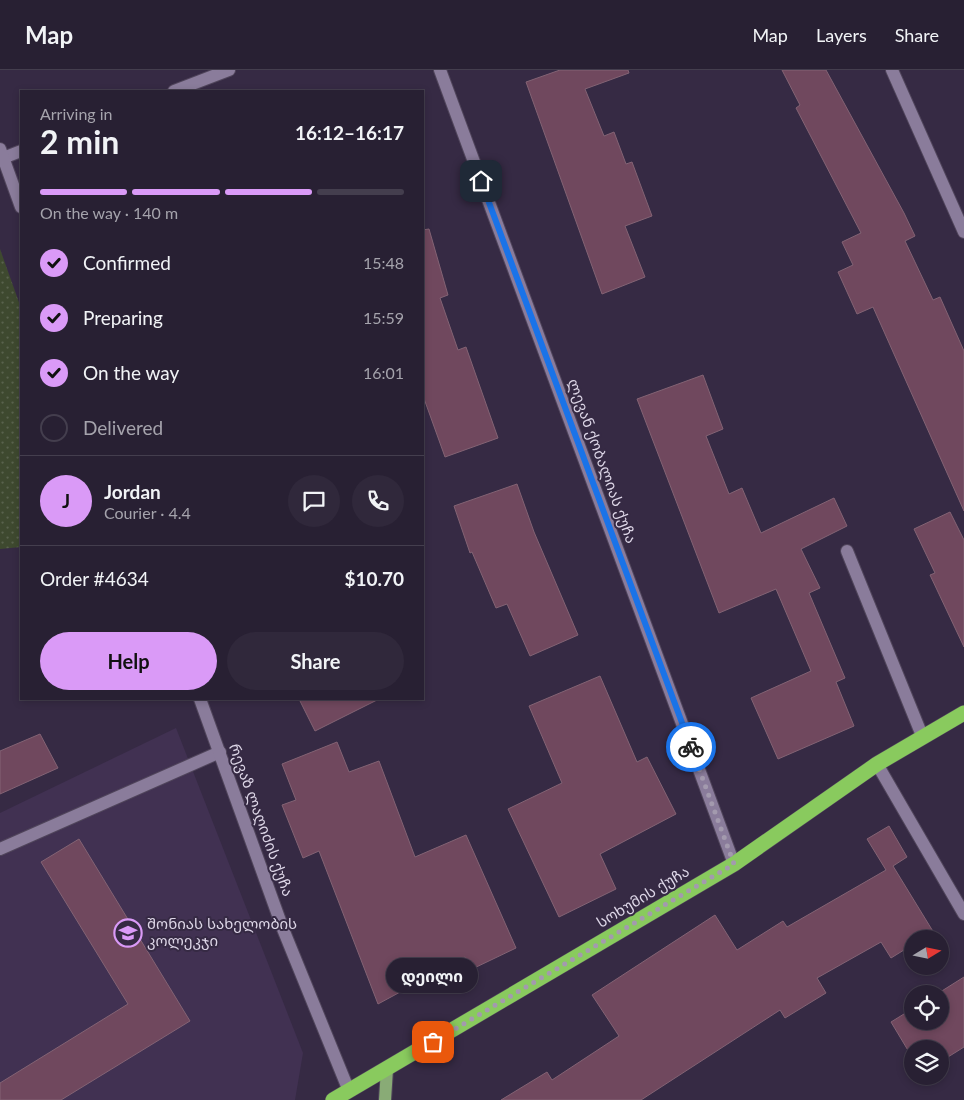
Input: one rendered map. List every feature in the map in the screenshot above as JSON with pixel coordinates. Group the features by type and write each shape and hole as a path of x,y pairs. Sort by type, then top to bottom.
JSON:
{"highway":[{"name":"სოხუმის ქუჩა","path":"333,1100 351,1096 387,1069 734,864 877,764 964,713"}],"main road":[{"path":"385,1100 387,1069"}],"street":[{"path":"177,90 228,70"},
{"name":"ლევან ქობალიას ქუჩა","path":"440,70 734,864"},
{"path":"892,70 964,232"},
{"path":"20,151 2,153 20,204"},
{"path":"847,550 923,738"},
{"name":"რევაზ ლაღიძის ქუჩა","path":"200,700 283,929 351,1096"},
{"path":"0,849 220,752"},
{"path":"877,764 964,914"}],"shaded area":[{"name":"შონიას სახელობის კოლეკჯი","path":"176,728 303,1053 295,1100 0,1100 0,813"}],"green space":[{"path":"0,249 20,305 20,547 0,549"}],"building":[{"path":"560,70 628,70 629,73 585,89 604,136 614,132 626,164 632,162 652,216 625,226 645,277 602,294 526,82"},
{"path":"782,70 826,70 904,213 915,236 905,241 933,300 940,297 964,351 964,511 873,307 857,314 838,272 853,265 842,242 861,233 796,108 800,105"},
{"path":"429,229 448,295 440,298 458,350 466,347 498,438 445,457 424,399 424,230"},
{"path":"703,375 723,429 706,436 729,494 742,488 761,533 834,498 847,526 801,549 820,588 809,593 845,678 836,682 854,726 778,759 751,698 811,671 776,589 719,613 637,399"},
{"path":"517,484 534,532 578,635 530,656 507,604 496,608 472,552 470,553 454,506"},
{"path":"950,512 964,540 964,647 930,575 935,573 914,529"},
{"path":"600,676 637,762 647,757 676,814 600,854 616,889 559,917 508,809 562,783 529,706"},
{"path":"300,700 377,700 315,731"},
{"path":"40,734 58,768 0,794 0,751"},
{"path":"337,742 349,772 379,761 415,857 466,835 516,948 470,970 465,957 378,1004 319,851 303,858 282,805 296,800 282,764"},
{"path":"889,826 907,857 893,866 932,930 904,930 904,950 891,958 881,942 817,978 826,993 785,1018 780,1010 641,1100 501,1100 547,1072 552,1080 619,1036 592,995 715,915 737,950 783,921 787,927 886,870 867,839"},
{"path":"79,839 190,1021 61,1100 0,1100 0,1083 128,1004 41,862"},
{"path":"964,977 964,1047 949,1056 949,1040 904,1040 904,1044 891,1022 904,1014 904,1030 949,1030 949,986"}],"way so far":[{"path":"433,1042 734,864 691,747"}],"place":[{"name":"შონიას სახელობის კოლეკჯი","path":"128,933"},
{"name":"დეილი","path":"433,1042"}],"route":[{"path":"481,181 691,747"}]}
